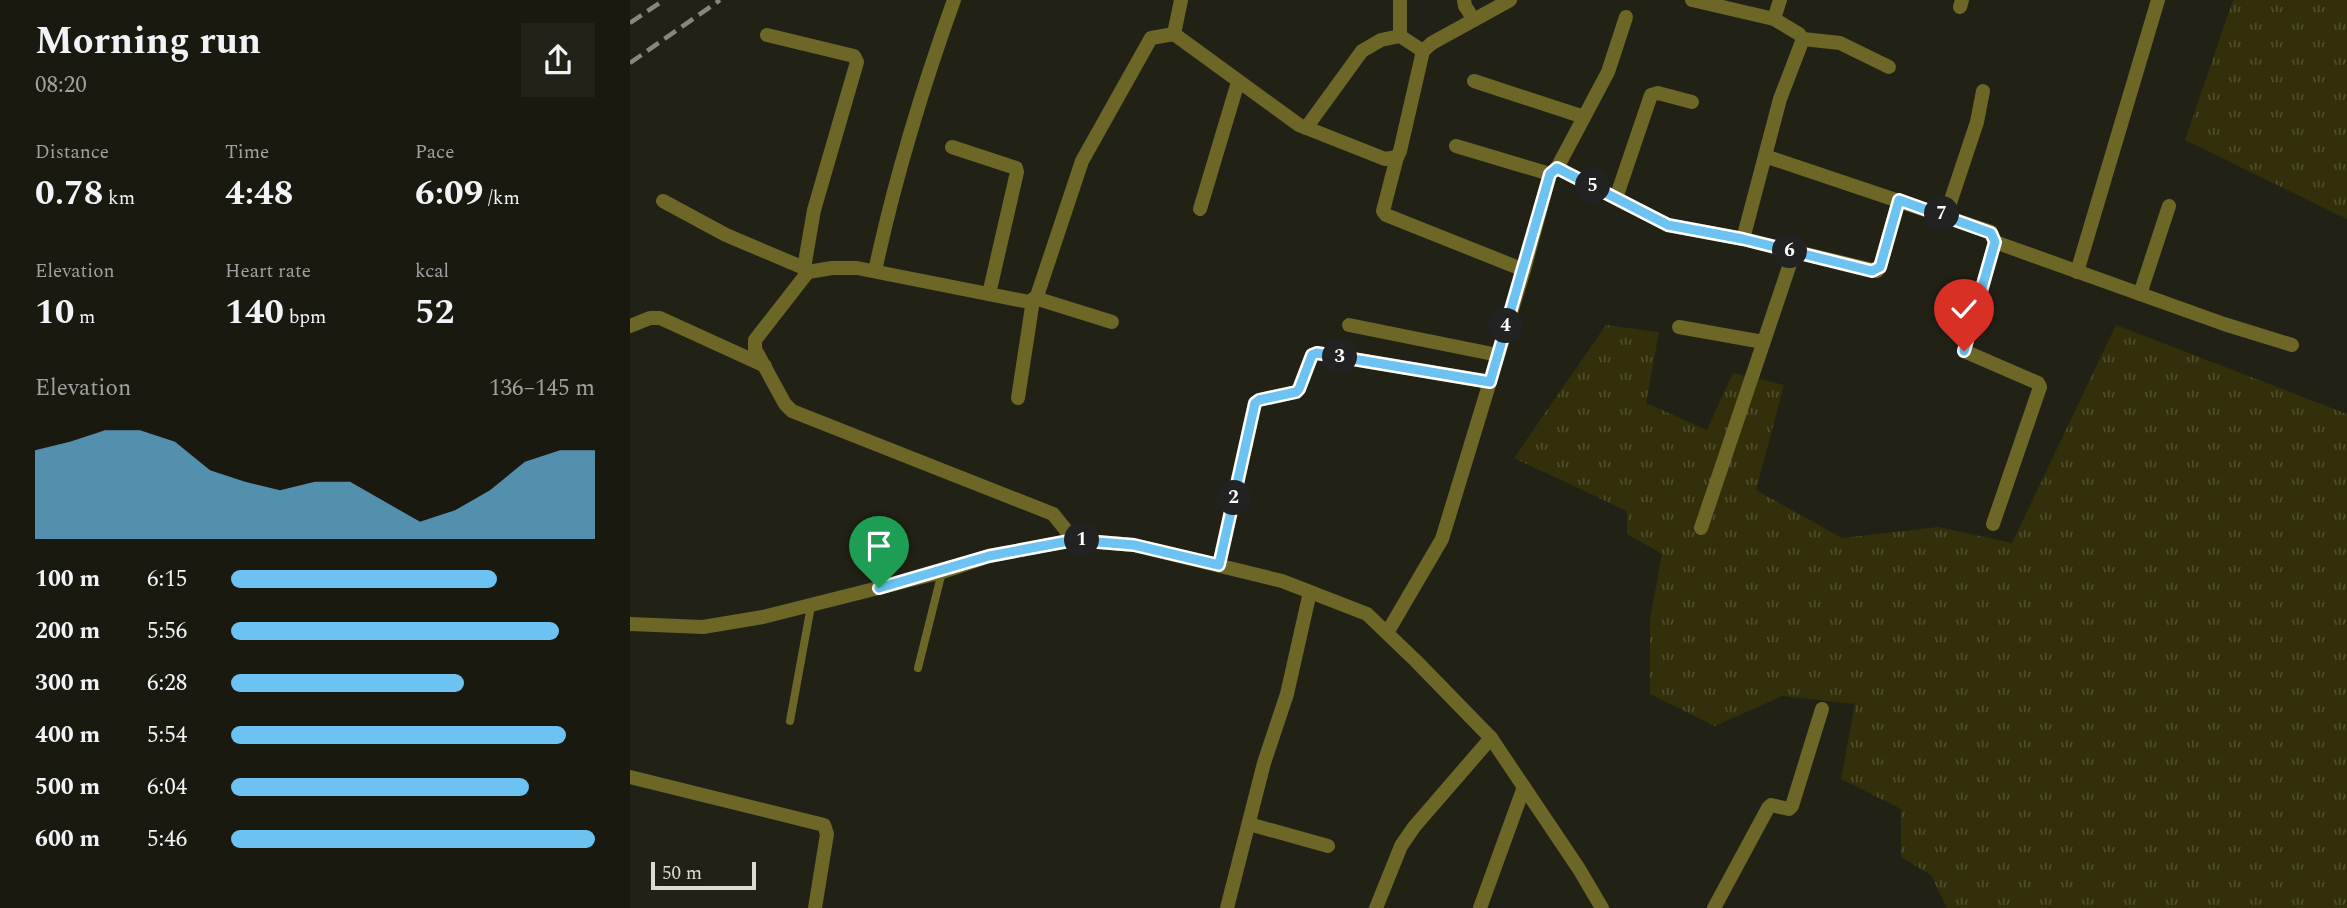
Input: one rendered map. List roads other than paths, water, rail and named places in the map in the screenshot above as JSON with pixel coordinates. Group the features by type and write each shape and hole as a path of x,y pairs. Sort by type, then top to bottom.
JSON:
{"street":[{"path":"875,271 915,110 954,0"},
{"path":"1174,34 1181,0"},
{"path":"1400,36 1401,0"},
{"path":"1464,0 1474,20"},
{"path":"1510,0 1432,43 1423,51 1383,211 1386,215 1524,270"},
{"path":"1692,0 1774,19 1803,39 1840,43 1889,67"},
{"path":"1774,19 1780,0"},
{"path":"2077,272 2158,0"},
{"path":"1387,633 1442,539 1553,171 1608,72 1626,17"},
{"path":"1018,398 1034,299 1082,161 1151,38 1174,34 1306,128 1384,159 1397,157"},
{"path":"767,35 854,56 857,62 814,211 806,270 755,340 755,349 785,404 792,411 1053,514 1074,540"},
{"path":"1306,128 1362,51 1381,40 1400,36 1423,51"},
{"path":"1743,239 1780,99 1803,39"},
{"path":"1200,209 1238,82"},
{"path":"1474,82 1584,117"},
{"path":"1946,215 1977,122 1983,90"},
{"path":"1616,198 1651,95 1658,93 1692,102"},
{"path":"1456,146 1553,171 1616,198 1668,225 1743,239 1877,271 1899,200"},
{"path":"952,147 1016,168 989,294"},
{"path":"1765,156 1946,215 1991,233 1995,242 1964,351 2038,383 2040,387 1993,524"},
{"path":"663,201 726,235 806,270 843,267 875,271 1028,302 1034,299 1112,322"},
{"path":"2140,294 2169,206"},
{"path":"1995,242 2224,324 2292,345"},
{"path":"1700,528 1794,252"},
{"path":"630,326 650,318 660,318 765,366"},
{"path":"1349,325 1497,355"},
{"path":"1679,327 1763,342"},
{"path":"1219,565 1255,403 1296,392 1312,355 1317,353 1490,382"},
{"path":"630,624 703,627 763,617 942,572 989,556 1074,540 1134,545 1282,581 1367,614 1491,738 1602,908"},
{"path":"1227,908 1264,763 1287,694 1310,592"},
{"path":"1714,908 1768,808 1771,805 1789,809 1792,806 1822,709"},
{"path":"1376,908 1401,846 1413,827 1491,738"},
{"path":"630,777 824,825 827,834 815,908"},
{"path":"1480,908 1524,787"},
{"path":"1249,824 1328,846"}],"lane":[{"path":"918,667 942,572"},
{"path":"790,721 811,606"}],"railway":[{"path":"630,23 664,0"},
{"path":"630,63 720,0"}]}
